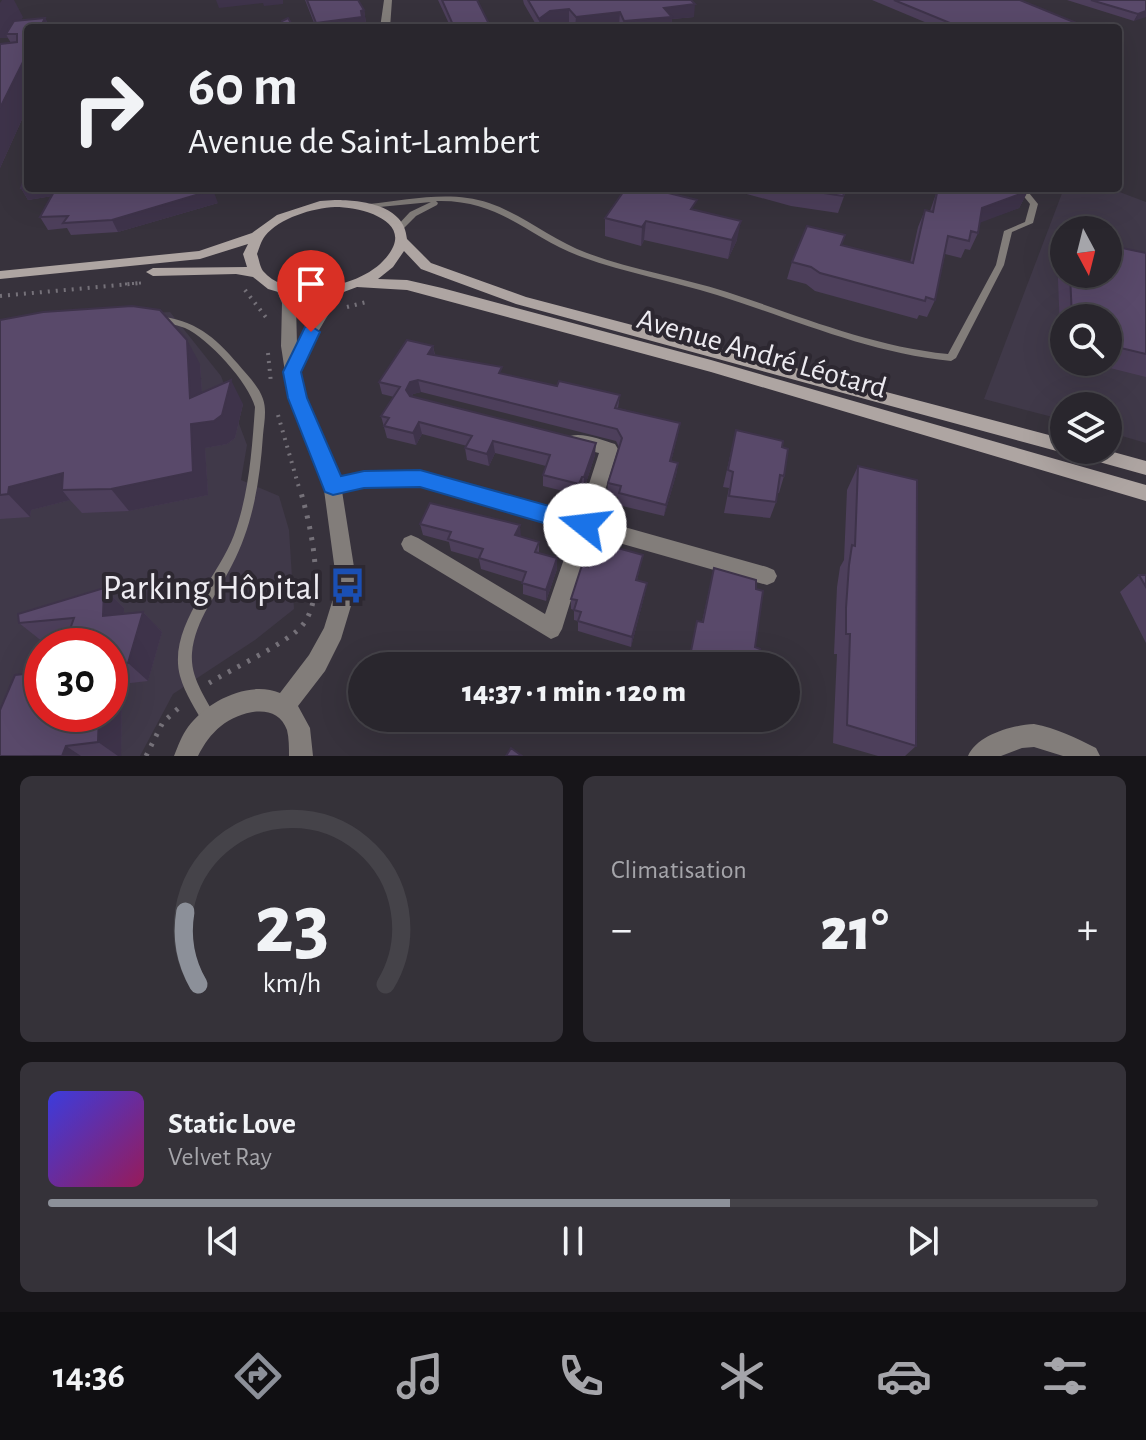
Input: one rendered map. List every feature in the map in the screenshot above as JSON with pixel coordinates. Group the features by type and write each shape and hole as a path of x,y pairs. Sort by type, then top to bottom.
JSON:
{"main road":[{"path":"0,275 200,255 258,236 280,218 309,207 340,203 369,206 388,215 400,234 390,263 359,283 318,293 284,291 266,284 254,273 249,255 258,236"},
{"name":"Avenue André Léotard","path":"400,234 426,266 521,301 1050,442"},
{"path":"0,286 170,271 236,270 254,273"},
{"name":"Avenue André Léotard","path":"359,283 407,285 442,293 741,375 1146,493"},
{"path":"1122,461 1146,468"}],"street":[{"path":"385,24 388,0"},
{"path":"292,372 311,332 337,290"},
{"path":"284,291 289,303 292,372 297,398 331,475 347,586 334,632 317,663 284,706"},
{"path":"411,544 551,629 609,449 551,434"},
{"path":"333,486 364,479 420,478 767,576"},
{"path":"186,756 200,731 210,721 235,704 255,699 274,701 284,706 298,721 302,738 301,756"},
{"path":"980,756 1005,738 1048,736 1088,756"}],"lane":[{"path":"369,206 439,200 474,201 496,209 550,241 585,255 723,294 776,314 922,357 951,358 1000,265 1008,231 1029,223 1034,204 1024,192"},
{"path":"400,234 413,214 439,200"},
{"path":"148,319 169,319 202,331 257,395 260,407 247,508 236,545 194,620 185,645 186,673 210,721"}],"path":[{"path":"0,296 151,283"},
{"path":"234,287 247,290 265,313 270,326"},
{"path":"269,340 271,384"},
{"path":"223,674 299,629 311,613 316,581 308,516 278,413"},
{"path":"146,756 163,722 171,714"}],"shaded area":[{"path":"1062,192 1120,192 1146,202 1146,443 1122,436 1122,392 1050,392 1050,416 984,399 1050,225 1050,288 1122,288 1122,216 1053,216"},
{"path":"170,312 221,376 247,445 241,480 279,496 289,530 294,609 255,640 173,694 140,756 0,756 0,322"}],"building":[{"path":"307,0 358,0 364,10 361,11 362,17 316,23"},
{"path":"442,0 477,0 489,24 462,24 453,24"},
{"path":"528,0 691,0 695,4 664,8 672,17 624,21 620,12 576,17 569,9 550,11 539,19"},
{"path":"894,0 1020,0 1079,24 952,24"},
{"path":"1091,0 1146,0 1146,11 1138,14"},
{"path":"45,18 42,24 24,24 24,60 0,108 0,44 17,42 17,34 6,34 14,21"},
{"path":"54,192 206,192 112,220 63,223 68,216 40,217"},
{"path":"623,192 664,192 697,200 691,209 741,221 732,240 646,221 642,227 605,218"},
{"path":"816,192 844,192 843,196"},
{"path":"937,192 1025,192 982,208 978,233 971,231 969,241 948,236 935,300 926,297 925,301 820,273 792,262 807,226 845,235 841,245 913,263 925,210 933,212"},
{"path":"1122,248 1146,253 1146,354 1122,348 1122,304 1071,304 1071,288 1122,288"},
{"path":"132,306 160,310 187,340 190,398 231,380 222,415 214,421 191,424 193,472 111,489 62,490 63,473 9,487 8,494 0,495 0,320 43,312"},
{"path":"407,340 433,346 428,354 502,367 499,373 557,386 559,381 620,395 615,408 680,423 670,461 678,463 666,505 619,493 621,486 608,483 622,438 617,429 418,380 410,382 406,390 410,396 596,443 579,484 543,475 550,455 493,441 487,454 465,448 472,436 419,422 413,433 384,426 389,418 381,416 400,387 379,382"},
{"path":"736,430 783,441 782,447 788,449 776,502 729,496 733,472 728,470"},
{"path":"858,466 917,480 916,746 847,725 850,634 846,634 846,608 849,565 852,545 855,546"},
{"path":"430,503 520,525 515,535 539,542 535,552 557,558 546,590 522,583 526,572 479,558 483,549 448,539 451,532 420,524"},
{"path":"596,542 643,555 636,580 647,583 632,637 578,621 581,612 574,610 577,600 571,599 582,565 588,567"},
{"path":"714,568 756,580 756,589 763,591 755,647 759,652 691,652 697,621 703,622"},
{"path":"1139,575 1146,575 1146,587"},
{"path":"104,588 103,616 143,612 128,663 128,628 70,628 74,618 19,623 18,614"},
{"path":"24,674 24,732 98,732 98,742 66,746 62,756 0,756 0,710 15,675"},
{"path":"511,748 522,756 506,756"}],"place":[{"name":"Parking Hôpital","path":"347,586"}],"route":[{"path":"311,332 292,372 297,398 333,486 364,479 420,478 585,525"}]}
